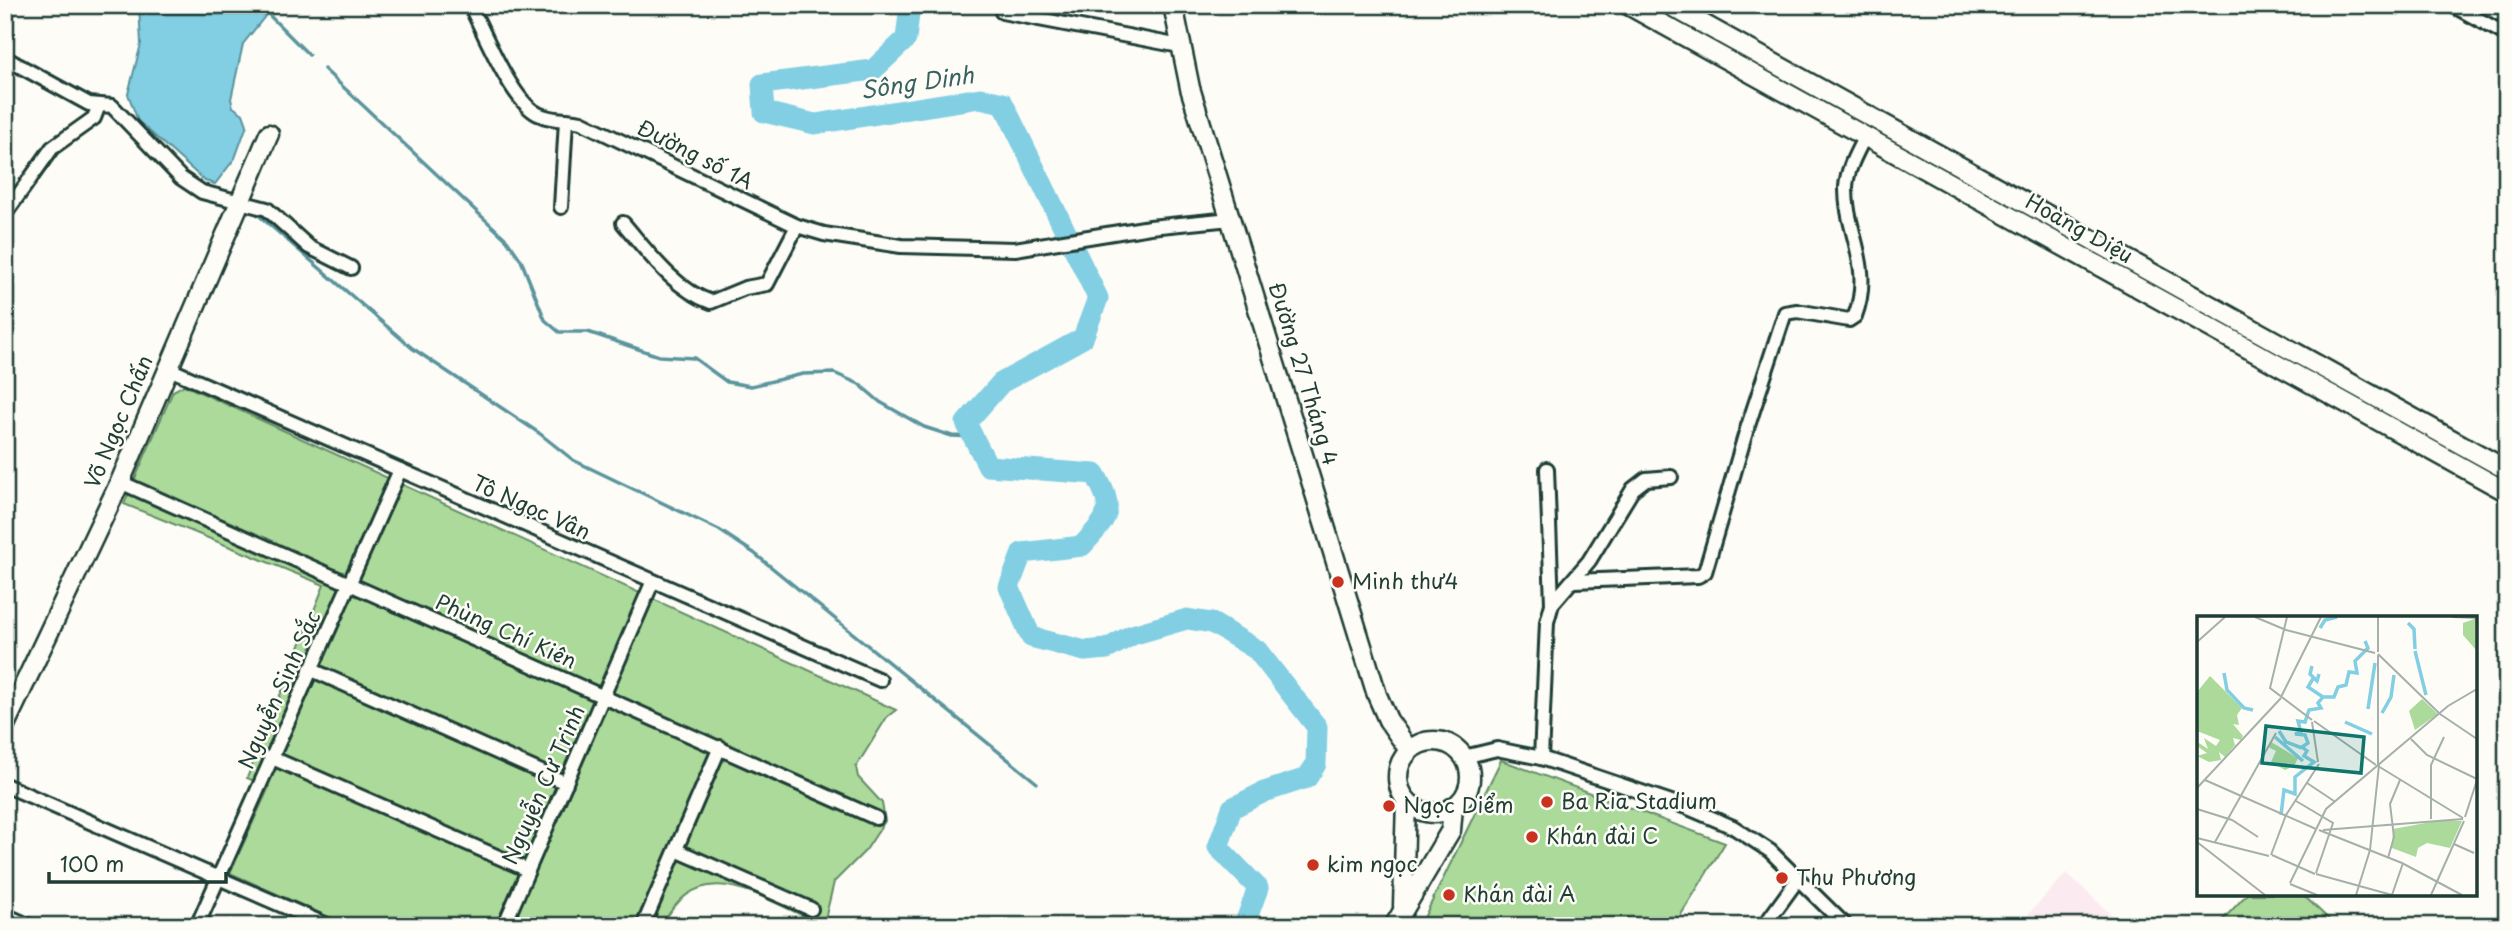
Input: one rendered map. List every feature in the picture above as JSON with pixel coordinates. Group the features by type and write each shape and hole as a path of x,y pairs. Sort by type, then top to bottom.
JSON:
{"main road":[{"name":"Đường 27 Tháng 4","path":"1173,5 1180,46 1231,219 1377,695 1388,720 1409,750"},
{"name":"Hoàng Diệu","path":"1628,5 2507,492"},
{"name":"Hoàng Diệu","path":"1669,5 2507,470"},
{"path":"1832,118 1843,102"},
{"name":"Võ Ngọc Chấn","path":"5,725 120,482 269,134"},
{"path":"2318,389 2328,371"},
{"path":"1394,926 1403,906 1451,830 1453,807 1469,786 1470,775 1459,750 1442,742 1432,741 1409,750 1398,769 1397,780 1406,800 1415,808 1432,813 1453,807"},
{"path":"1403,906 1406,800"}],"street":[{"name":"Đường số 1A","path":"470,5 521,100 536,114 581,122 797,226 824,234 901,246 1014,248 1231,219"},
{"path":"2452,5 2507,34"},
{"path":"1002,12 1180,46"},
{"path":"5,58 89,104 112,106 181,178 202,191 267,209 309,247 351,268"},
{"path":"5,214 52,148 94,118 99,105"},
{"path":"561,207 566,120"},
{"path":"1574,581 1698,576 1705,572 1746,432 1785,313 1797,311 1849,320 1855,316 1861,264 1846,184 1850,168 1865,136"},
{"path":"623,223 659,266 698,298 711,302 745,288 766,284 797,226"},
{"name":"Tô Ngọc Vân","path":"167,368 652,583 880,680"},
{"path":"1541,758 1547,622 1552,604 1547,469"},
{"name":"Nguyễn Sinh Sắc","path":"197,926 270,757 400,471"},
{"path":"1552,604 1574,581 1633,489 1646,479 1671,477"},
{"name":"Phùng Chí Kiên","path":"120,482 605,695 876,818"},
{"name":"Nguyễn Cư Trinh","path":"504,926 652,583"},
{"path":"310,669 566,783"},
{"path":"643,926 720,747"},
{"path":"1464,757 1497,749 1541,758 1686,807 1740,830 1770,851 1846,926"},
{"path":"270,757 528,870"},
{"path":"5,785 329,926"},
{"path":"676,850 811,909"},
{"path":"1764,926 1798,879"},
{"path":"5,915 30,926"}],"shaded area":[{"path":"2067,873 2123,926 2017,926"}],"green space":[{"path":"184,385 896,710 887,717 856,767 858,777 882,803 885,821 866,850 834,882 826,915 820,923 756,894 735,887 714,885 695,890 678,903 662,926 349,926 230,873 269,787 247,778 324,585 124,504 173,391"},
{"name":"Ba Ria Stadium","path":"1501,760 1725,843 1674,926 1420,926"},
{"path":"2245,896 2304,896 2336,926 2217,926"}],"water":[{"path":"139,5 274,5 243,44 231,99 233,107 243,114 247,125 235,158 215,184 205,181 138,121 128,94 141,44"}],"waterway":[{"path":"259,5 309,55"},
{"name":"Sông Dinh","path":"910,5 906,39 873,70 762,84 764,112 815,124 980,98 1003,103 1098,298 1083,338 1001,383 966,423 988,466 1095,474 1102,486 1107,505 1104,520 1082,546 1022,553 1009,587 1031,637 1085,651 1107,649 1132,635 1187,619 1212,623 1257,650 1317,727 1316,764 1307,778 1264,792 1232,808 1218,847 1258,888 1244,926"},
{"path":"324,69 507,240 521,260 545,320 559,332 588,332 659,356 694,358 727,382 751,386 803,374 834,373 859,384 880,402 924,427 952,436 973,437"},
{"path":"256,213 412,348 539,433 573,460 719,530 754,553 1037,783"}],"place":[{"name":"Minh thư4","path":"1338,582"},
{"name":"Ba Ria Stadium","path":"1547,802"},
{"name":"Ngọc Diểm","path":"1389,806"},
{"name":"Khán đài C","path":"1532,837"},
{"name":"kim ngọc","path":"1313,865"},
{"name":"Thu Phương","path":"1782,878"},
{"name":"Khán đài A","path":"1449,895"}]}
